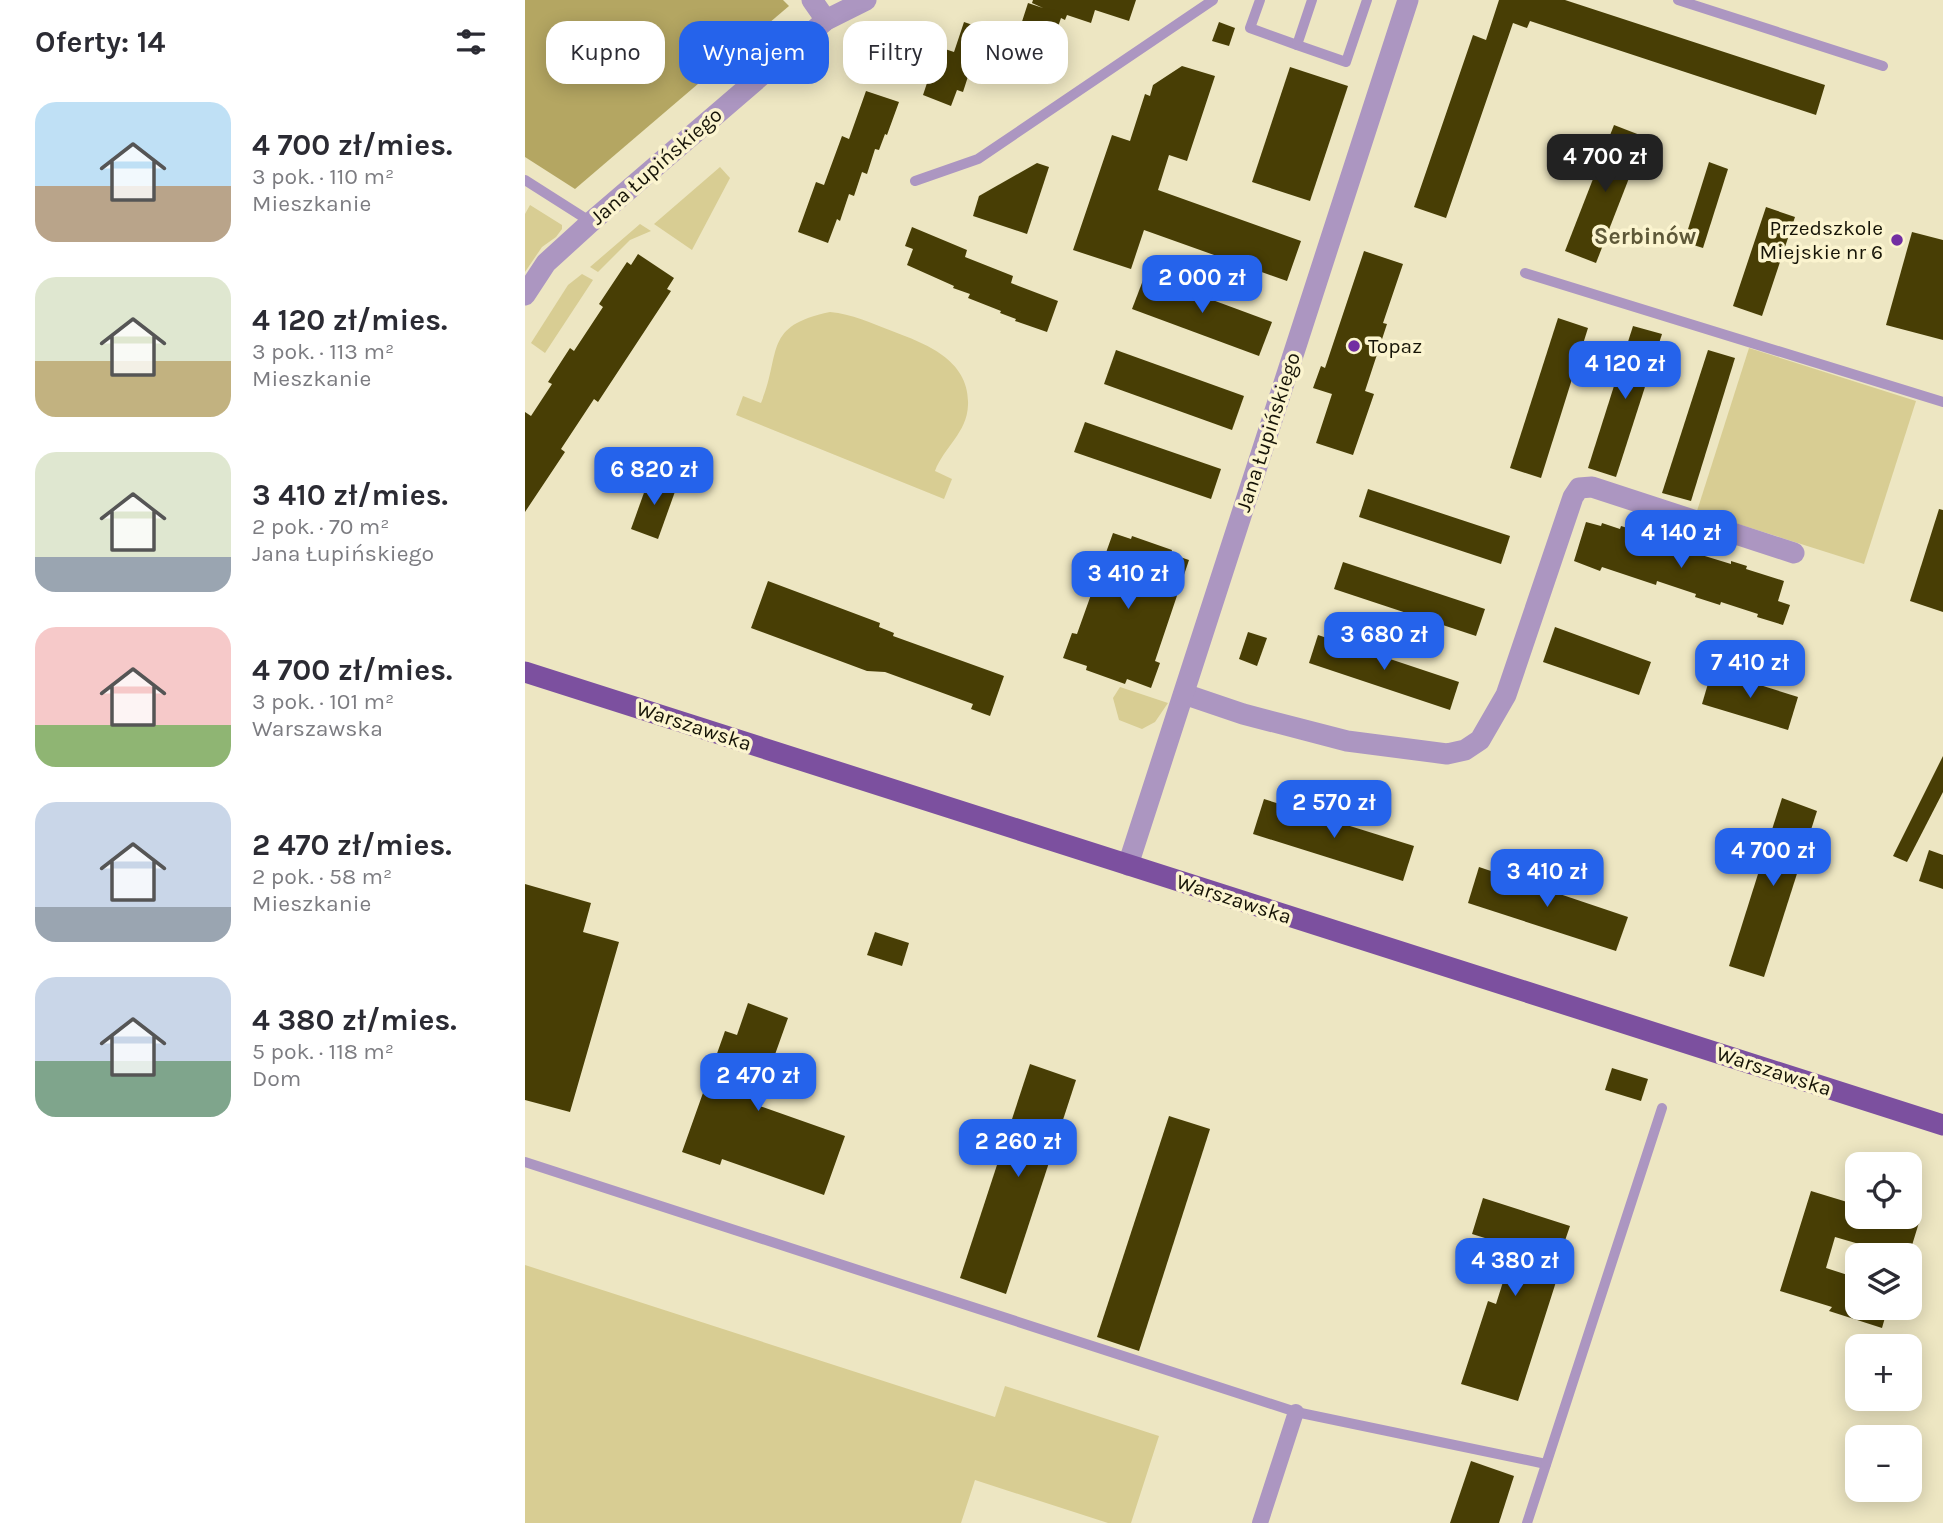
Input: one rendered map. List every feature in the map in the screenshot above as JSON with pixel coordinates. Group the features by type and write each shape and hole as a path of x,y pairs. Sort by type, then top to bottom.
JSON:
{"main road":[{"name":"Warszawska","path":"525,674 1943,1125"}],"street":[{"path":"812,0 826,20"},
{"name":"Jana Łupińskiego","path":"525,295 546,263 591,222 826,20 866,0"},
{"name":"Jana Łupińskiego","path":"1128,865 1408,0"},
{"path":"1184,694 1254,718 1347,741 1447,754 1465,750 1480,740 1506,695 1573,497 1580,488 1592,487 1794,553"},
{"path":"1260,1523 1296,1412"}],"lane":[{"path":"915,181 978,159 1213,0"},
{"path":"1260,0 1250,28 1346,62 1367,0"},
{"path":"1297,45 1312,0"},
{"path":"1678,0 1883,66"},
{"path":"525,180 591,222"},
{"path":"1525,273 1943,402"},
{"path":"1527,1523 1662,1108"},
{"path":"525,1162 1296,1412 1546,1464"}],"shaded area":[{"path":"525,0 783,0 789,6 771,21 679,21 679,84 698,84 575,189 525,157"},
{"path":"720,167 730,178 692,250 654,224"},
{"path":"530,205 562,225 562,229 542,247 525,272 525,214"},
{"path":"640,224 651,231 630,240 598,272 590,267"},
{"path":"582,274 593,280 545,353 531,343 568,285"},
{"path":"830,312 861,319 932,348 954,365 962,376 967,389 967,415 935,471 952,479 944,499 736,415 743,396 761,403 778,344 784,334 793,325"},
{"path":"1749,348 1916,401 1864,564 1697,511"},
{"path":"1120,687 1168,703 1155,722 1142,729 1119,720 1113,698"},
{"path":"525,1265 995,1417 1005,1386 1159,1436 1131,1523 1108,1523 975,1480 961,1523 525,1523"}],"building":[{"path":"1033,0 1136,0 1129,21 1095,10 1091,23 1067,15 1065,20 1061,18 1060,21 1022,21 1028,3 1043,8 1032,3"},
{"path":"1499,0 1565,0 1825,85 1816,115 1530,21 1527,28 1513,23 1446,218 1414,207 1473,35 1486,40"},
{"path":"1219,22 1235,28 1229,46 1212,41"},
{"path":"961,31 961,84 966,84 963,92 957,90 951,106 923,95 927,84 947,84 947,50 954,52"},
{"path":"1182,66 1215,76 1187,161 1169,155 1158,190 1301,241 1287,281 1144,230 1131,269 1073,250 1112,135 1130,141 1145,94 1150,96 1153,85"},
{"path":"1290,67 1348,86 1310,201 1252,182"},
{"path":"866,91 899,102 887,135 885,134 879,150 875,149 867,174 862,172 854,196 849,194 840,221 837,219 828,243 798,232 816,182 824,185 842,136 849,139"},
{"path":"1614,125 1645,137 1596,263 1565,251"},
{"path":"1709,162 1728,169 1703,248 1684,242"},
{"path":"1037,163 1049,167 1027,234 973,216 979,196"},
{"path":"1766,207 1795,217 1762,316 1733,306"},
{"path":"912,227 967,250 965,257 1013,276 1011,283 1058,301 1047,332 1015,321 1016,319 1000,313 1001,311 968,298 970,294 907,265 913,249 905,246"},
{"path":"1912,232 1943,240 1943,340 1886,325"},
{"name":"Topaz","path":"1364,251 1403,264 1383,323 1387,324 1365,391 1374,394 1353,455 1316,443 1332,394 1313,388 1321,366 1325,368"},
{"path":"638,254 674,278 667,289 671,291 598,402 594,399 561,449 565,452 525,512 525,412 531,416 552,384 548,382 570,348 574,351 603,307 599,304 627,262 631,265"},
{"path":"1145,275 1272,322 1259,356 1132,309"},
{"path":"1558,318 1588,328 1541,478 1510,468"},
{"path":"1633,326 1662,334 1616,477 1588,468"},
{"path":"1116,350 1244,396 1232,430 1104,384"},
{"path":"1708,350 1735,358 1691,501 1662,493"},
{"path":"1085,422 1221,469 1211,499 1074,452"},
{"path":"650,476 677,486 658,539 631,529"},
{"path":"1368,489 1510,536 1501,564 1359,517"},
{"path":"1939,509 1943,510 1943,612 1910,601"},
{"path":"1586,522 1601,526 1602,523 1620,529 1621,526 1637,531 1636,535 1731,564 1731,561 1747,566 1746,569 1784,581 1778,601 1790,605 1783,625 1721,602 1720,605 1695,597 1696,594 1657,581 1656,585 1602,567 1600,571 1574,561"},
{"path":"1113,533 1131,539 1132,536 1172,550 1171,554 1189,560 1155,661 1160,663 1151,688 1127,679 1125,684 1086,670 1087,666 1063,658 1072,633 1077,634"},
{"path":"1343,562 1485,609 1476,636 1334,589"},
{"path":"768,581 880,623 879,627 894,633 893,636 1004,676 990,716 971,709 973,704 885,672 867,671 751,628"},
{"path":"1555,627 1651,662 1639,695 1543,662"},
{"path":"1248,632 1267,638 1257,666 1239,659"},
{"path":"1318,635 1459,682 1450,710 1309,663"},
{"path":"1712,670 1798,697 1788,730 1702,704"},
{"path":"1943,756 1943,792 1907,862 1893,856"},
{"path":"1782,798 1817,811 1764,977 1729,966"},
{"path":"1264,799 1414,846 1403,881 1253,834"},
{"path":"1929,850 1943,855 1943,889 1919,881"},
{"path":"1479,867 1628,917 1616,951 1468,903"},
{"path":"525,884 591,903 583,932 619,942 570,1112 525,1100"},
{"path":"875,932 909,943 902,966 867,955"},
{"path":"748,1003 788,1018 757,1105 845,1136 824,1195 722,1159 720,1165 682,1152 725,1031 737,1035"},
{"path":"1030,1064 1076,1080 1006,1294 960,1278"},
{"path":"1612,1068 1648,1079 1641,1101 1605,1090"},
{"path":"1169,1116 1210,1129 1139,1351 1097,1337"},
{"path":"1811,1191 1845,1201 1845,1229 1917,1229 1913,1243 1856,1243 1835,1237 1826,1268 1845,1274 1845,1316 1829,1311 1832,1307 1780,1291"},
{"path":"1483,1198 1570,1226 1558,1261 1562,1263 1518,1401 1461,1384 1488,1301 1496,1304 1514,1247 1472,1234"},
{"path":"1857,1320 1884,1320 1882,1328"},
{"path":"1471,1461 1514,1476 1499,1523 1450,1523"}],"place":[{"name":"Przedszkole Miejskie nr 6","path":"1897,240"},
{"name":"Topaz","path":"1354,346"}],"district":[{"name":"Serbinów","path":"1645,236"}]}
